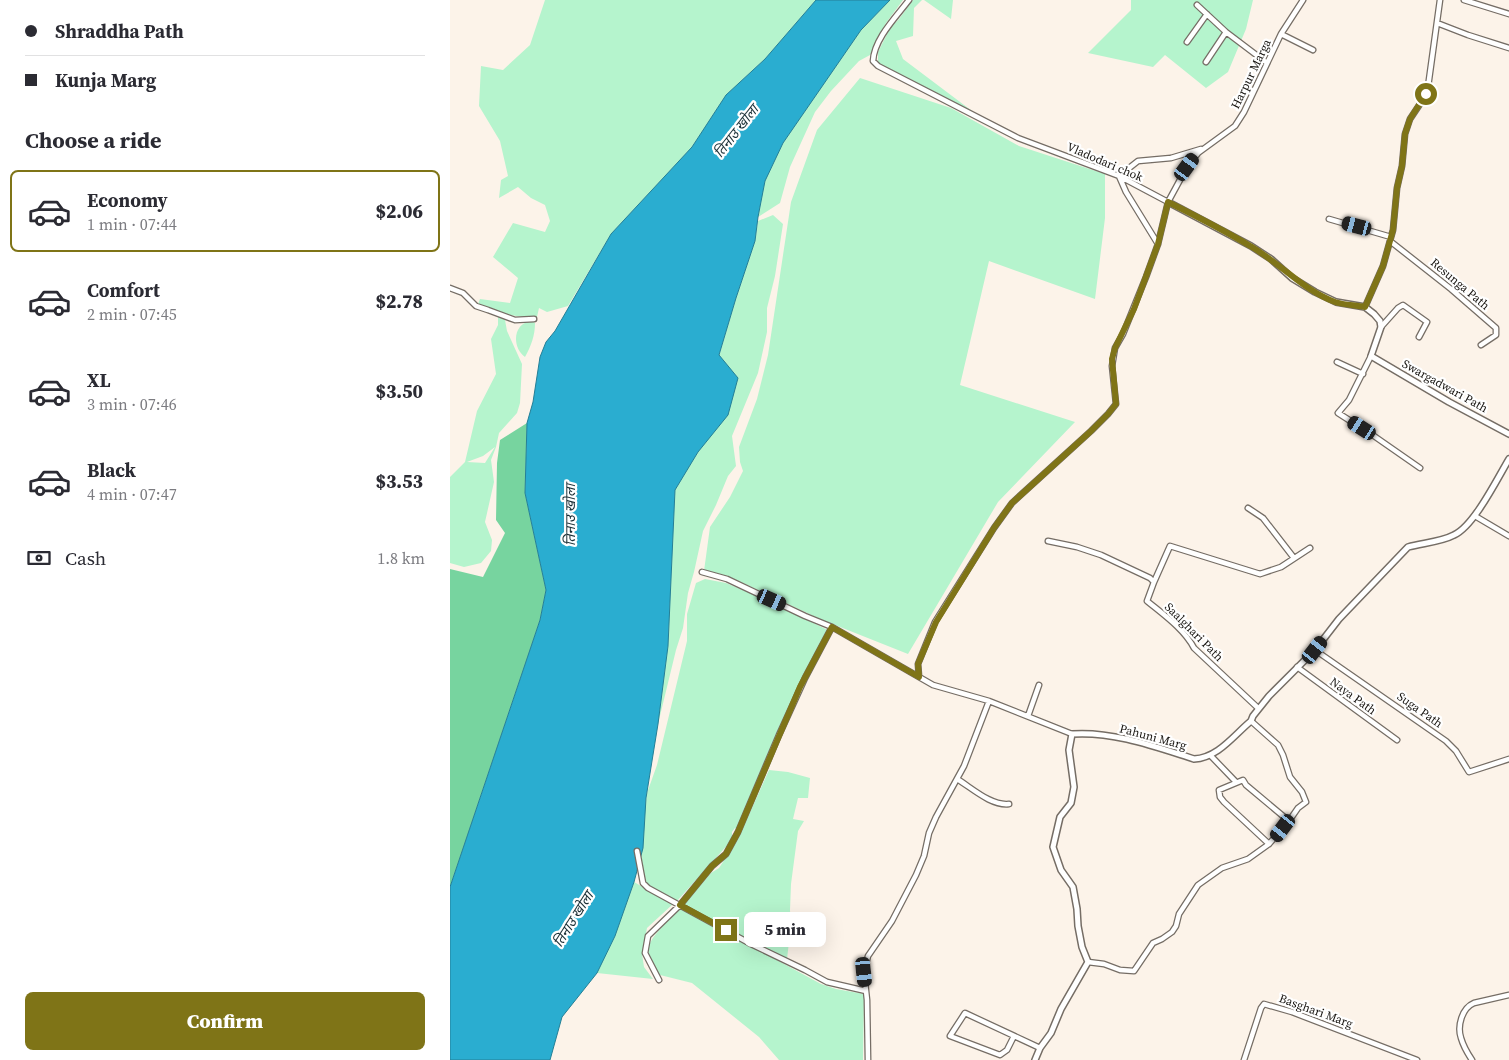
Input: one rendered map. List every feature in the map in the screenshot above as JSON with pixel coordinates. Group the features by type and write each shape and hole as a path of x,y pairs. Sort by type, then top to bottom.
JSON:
{"street":[{"name":"Vladodari chok","path":"909,0 884,31 874,51 872,61 878,66 1018,138 1119,176 1251,246 1292,278 1315,292 1336,302 1365,307"},
{"name":"Harpur Marga","path":"919,677 918,664 936,622 994,528 1012,503 1116,404 1112,359 1115,348 1134,309 1158,244 1168,202 1187,167 1198,153 1235,126 1244,112 1281,34 1303,0"},
{"path":"1381,327 1380,321 1365,307 1383,266 1393,230 1405,134 1410,119 1426,94 1440,0"},
{"path":"1464,0 1509,14"},
{"path":"1197,5 1226,32 1267,63"},
{"path":"1187,42 1207,14"},
{"path":"1437,23 1509,48"},
{"path":"1206,62 1226,32"},
{"path":"1281,34 1313,50"},
{"path":"1158,244 1126,192 1119,176 1138,161 1171,158 1204,148"},
{"path":"1329,219 1390,239"},
{"name":"Resunga Path","path":"1390,239 1496,328 1496,335 1481,345"},
{"path":"450,288 463,293 476,306 515,320 534,319"},
{"path":"1419,337 1426,322 1406,306 1400,306 1381,327 1372,356 1349,400 1338,413 1420,468"},
{"name":"Swargadwari Path","path":"1372,356 1509,434"},
{"path":"1337,362 1363,374"},
{"path":"1236,782 1211,756 1251,721 1258,708 1315,650 1339,619 1402,552 1408,547 1454,536 1475,516 1509,460"},
{"path":"1248,508 1263,518 1294,558"},
{"path":"1475,516 1509,536"},
{"path":"1048,541 1102,555 1150,578 1154,582 1170,546 1260,574 1281,567 1310,548"},
{"path":"702,572 727,578 832,627 933,685 989,701 1072,734 1069,750 1074,787 1071,804 1060,817 1053,847 1061,870 1074,887 1078,926 1082,947 1088,962"},
{"name":"Saalghari Path","path":"1154,582 1148,601 1190,640 1194,648 1258,708"},
{"path":"659,980 645,953 648,936 680,905 712,866 726,854 738,832 800,687 832,627"},
{"name":"Suga Path","path":"1315,650 1446,741 1456,751 1468,772 1509,759"},
{"name":"Naya Path","path":"1297,667 1397,740"},
{"path":"1028,716 1039,684"},
{"path":"868,1060 864,972 868,956 902,903 924,856 929,833 936,817 958,779 970,753 989,701"},
{"path":"1088,962 1104,964 1120,970 1134,971 1153,943 1172,932 1176,926 1179,914 1198,884 1222,868 1248,859 1269,844 1298,808 1306,802 1305,796 1290,777 1278,745 1251,721"},
{"name":"Pahuni Marg","path":"1072,734 1088,733 1107,736 1194,759 1204,759 1211,756"},
{"path":"958,779 993,802 1002,805 1010,804"},
{"path":"1269,844 1220,797 1219,790 1243,780 1246,786 1289,821"},
{"path":"637,851 643,883 648,888 827,982 866,991"},
{"path":"1035,1060 1088,962"},
{"path":"1472,1060 1461,1039 1461,1016 1469,1004 1509,995"},
{"name":"Basghari Marg","path":"1244,1060 1264,1004 1292,1012 1417,1060"},
{"path":"1014,1036 1004,1054 1000,1055 950,1036 965,1013 1040,1048"}],"green space":[{"path":"545,0 816,0 765,59 726,95 692,147 611,234 568,306 547,312 539,308 537,317 521,317 478,304 480,299 510,303 518,278 493,257 513,223 545,232 550,221 545,205 531,198 518,187 499,198 501,180 508,176 500,141 479,106 481,66 503,70 530,45"},
{"path":"890,0 903,0 886,23 870,55 859,61 831,91 815,112 790,167 780,203 758,217 765,181 783,143 861,30"},
{"path":"913,0 922,0 914,8 913,36 896,41 903,59 972,111 878,63 878,52 890,28"},
{"path":"924,0 953,0 951,19"},
{"path":"1131,0 1253,0 1246,29 1228,72 1206,88 1165,55 1153,67 1088,53 1131,10"},
{"path":"860,78 951,108 1019,146 1105,174 1105,218 1095,299 989,261 960,385 1075,422 998,502 908,654 820,619 730,577 704,571 710,527 730,497 743,471 739,447 757,399 768,355 791,202 817,130"},
{"path":"773,215 783,224 775,276 767,308 767,332 758,373 732,436 736,466 728,476 703,531 688,593 683,628 658,724 668,646 675,490 738,378 719,356 755,241 758,221"},
{"path":"498,316 505,320 507,331 522,364 520,403 517,413 499,433 496,447 491,460 494,482 485,522 492,540 491,551 481,563 464,567 450,563 450,477 465,462 477,411 496,374 491,339 498,325","holes":["495,447 485,463 467,462 483,456"]},
{"path":"532,321 535,323 534,332 531,345 525,357 518,348 516,336 521,326"},
{"path":"527,423 525,493 546,590 540,620 450,887 450,569 483,577 505,533 496,520 497,463 500,440"},
{"path":"705,579 726,583 762,598 832,632 804,675 737,830 735,828 732,832 732,840 677,901 647,885 639,855 647,793 657,765 687,641 687,614 696,583"},
{"path":"769,770 788,772 810,778 808,798 798,798 793,819 804,821 798,831 791,884 791,925 787,959 743,938 701,913 691,910 684,904 711,873 719,868 738,839"},
{"path":"634,882 673,904 647,928 642,954 644,967 653,979 597,973 615,936"},
{"path":"681,908 821,984 864,994 863,1060 779,1060 759,1037 692,983 660,975 650,960 648,949 654,936"}],"water":[{"name":"तिनाउ खोला","path":"816,0 890,0 861,30 783,143 765,181 755,241 719,355 738,378 728,415 698,452 675,490 668,646 646,798 643,848 634,882 615,936 597,973 562,1017 550,1060 450,1060 450,887 540,620 546,590 525,493 527,423 533,402 540,357 546,342 555,331 611,234 692,147 726,95 765,59"}],"route":[{"path":"726,930 680,905 712,866 726,854 738,832 800,687 824,640 832,627 919,677 918,664 936,622 994,528 1012,503 1070,448 1091,431 1116,404 1112,359 1115,348 1134,309 1158,244 1168,202 1251,246 1292,278 1315,292 1336,302 1365,307 1383,266 1393,230 1405,134 1410,119 1426,94"}]}
